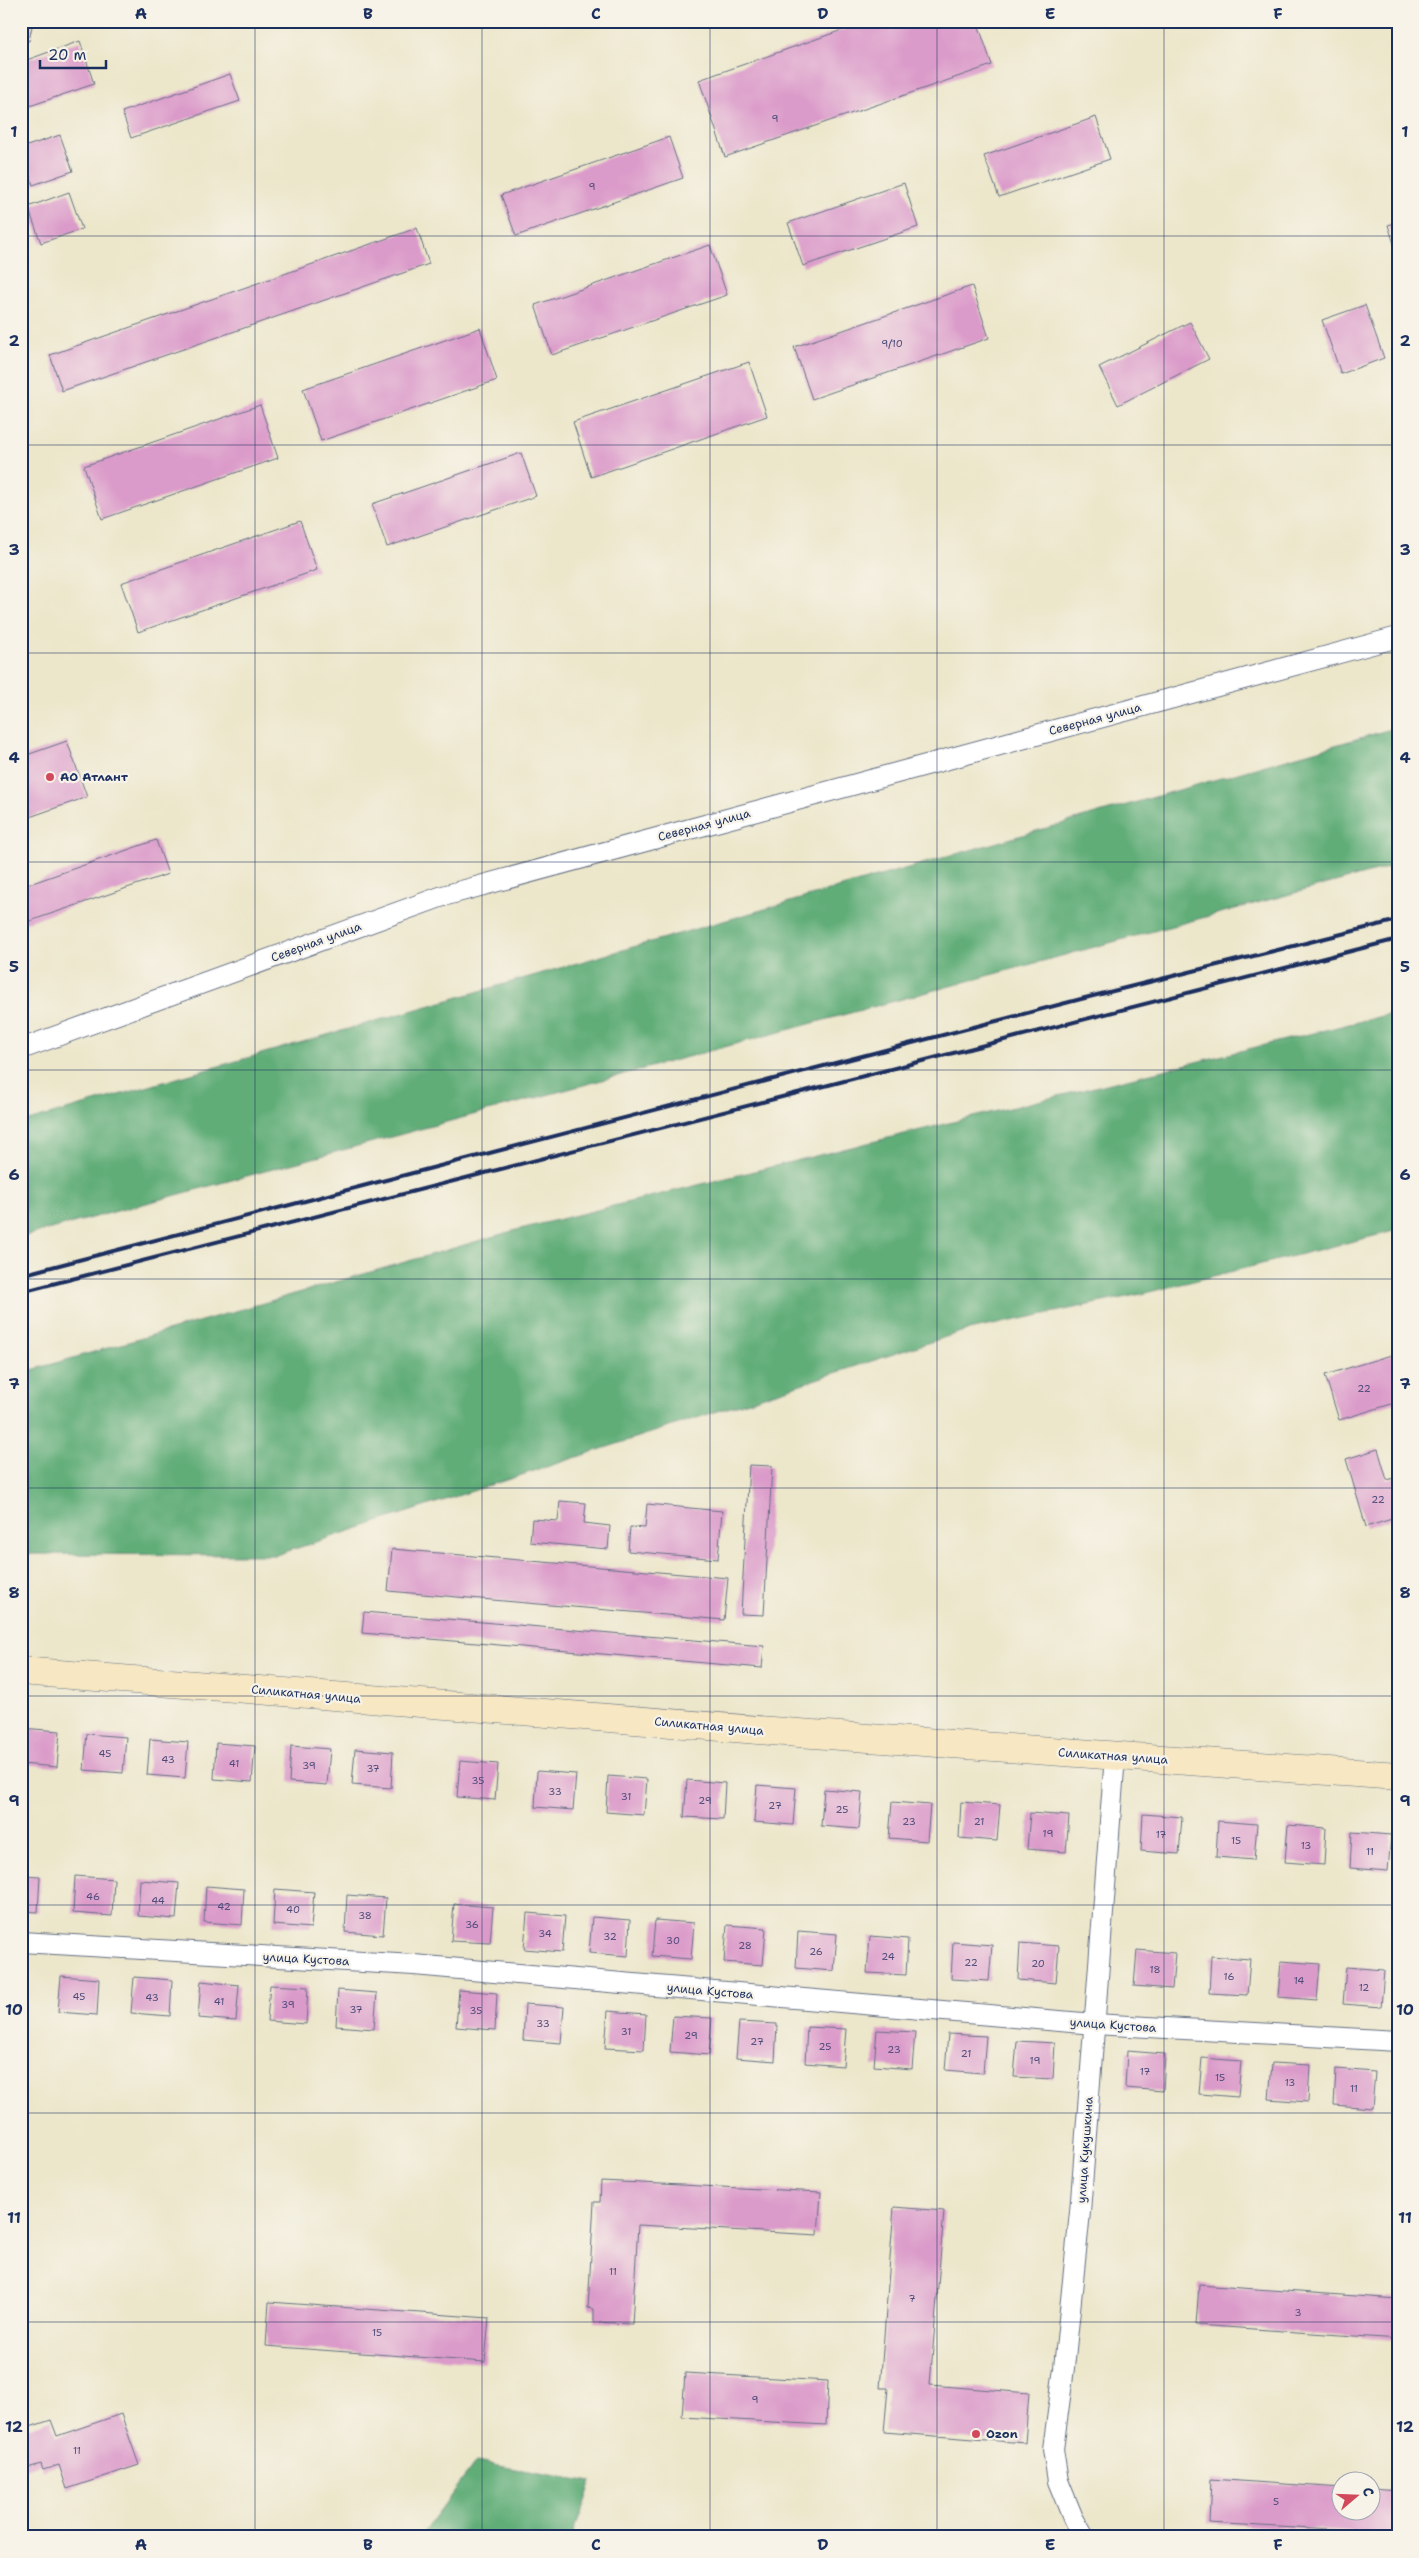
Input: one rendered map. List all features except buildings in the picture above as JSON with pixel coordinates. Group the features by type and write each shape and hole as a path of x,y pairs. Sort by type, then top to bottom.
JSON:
{"street":[{"name":"Северная улица","path":"21,1049 443,896 1398,637"},
{"name":"Силикатная улица","path":"21,1671 1115,1756 1398,1776"},
{"name":"улица Кукушкина","path":"1084,2537 1073,2518 1058,2481 1053,2449 1064,2368 1080,2212 1115,1756"},
{"name":"улица Кустова","path":"21,1942 414,1965 1094,2024 1398,2041"}],"green space":[{"path":"1398,727 1398,865 21,1237 21,1123"},
{"path":"1398,1012 1398,1230 1141,1294 964,1331 276,1555 21,1554 21,1373 516,1230"},
{"path":"476,2462 592,2482 573,2532 574,2537 420,2537"}],"railway":[{"path":"21,1275 1081,999 1398,920"},
{"path":"21,1292 1398,939"}],"place":[{"name":"АО Атлант","path":"50,777"},
{"name":"Ozon","path":"976,2434"}]}
